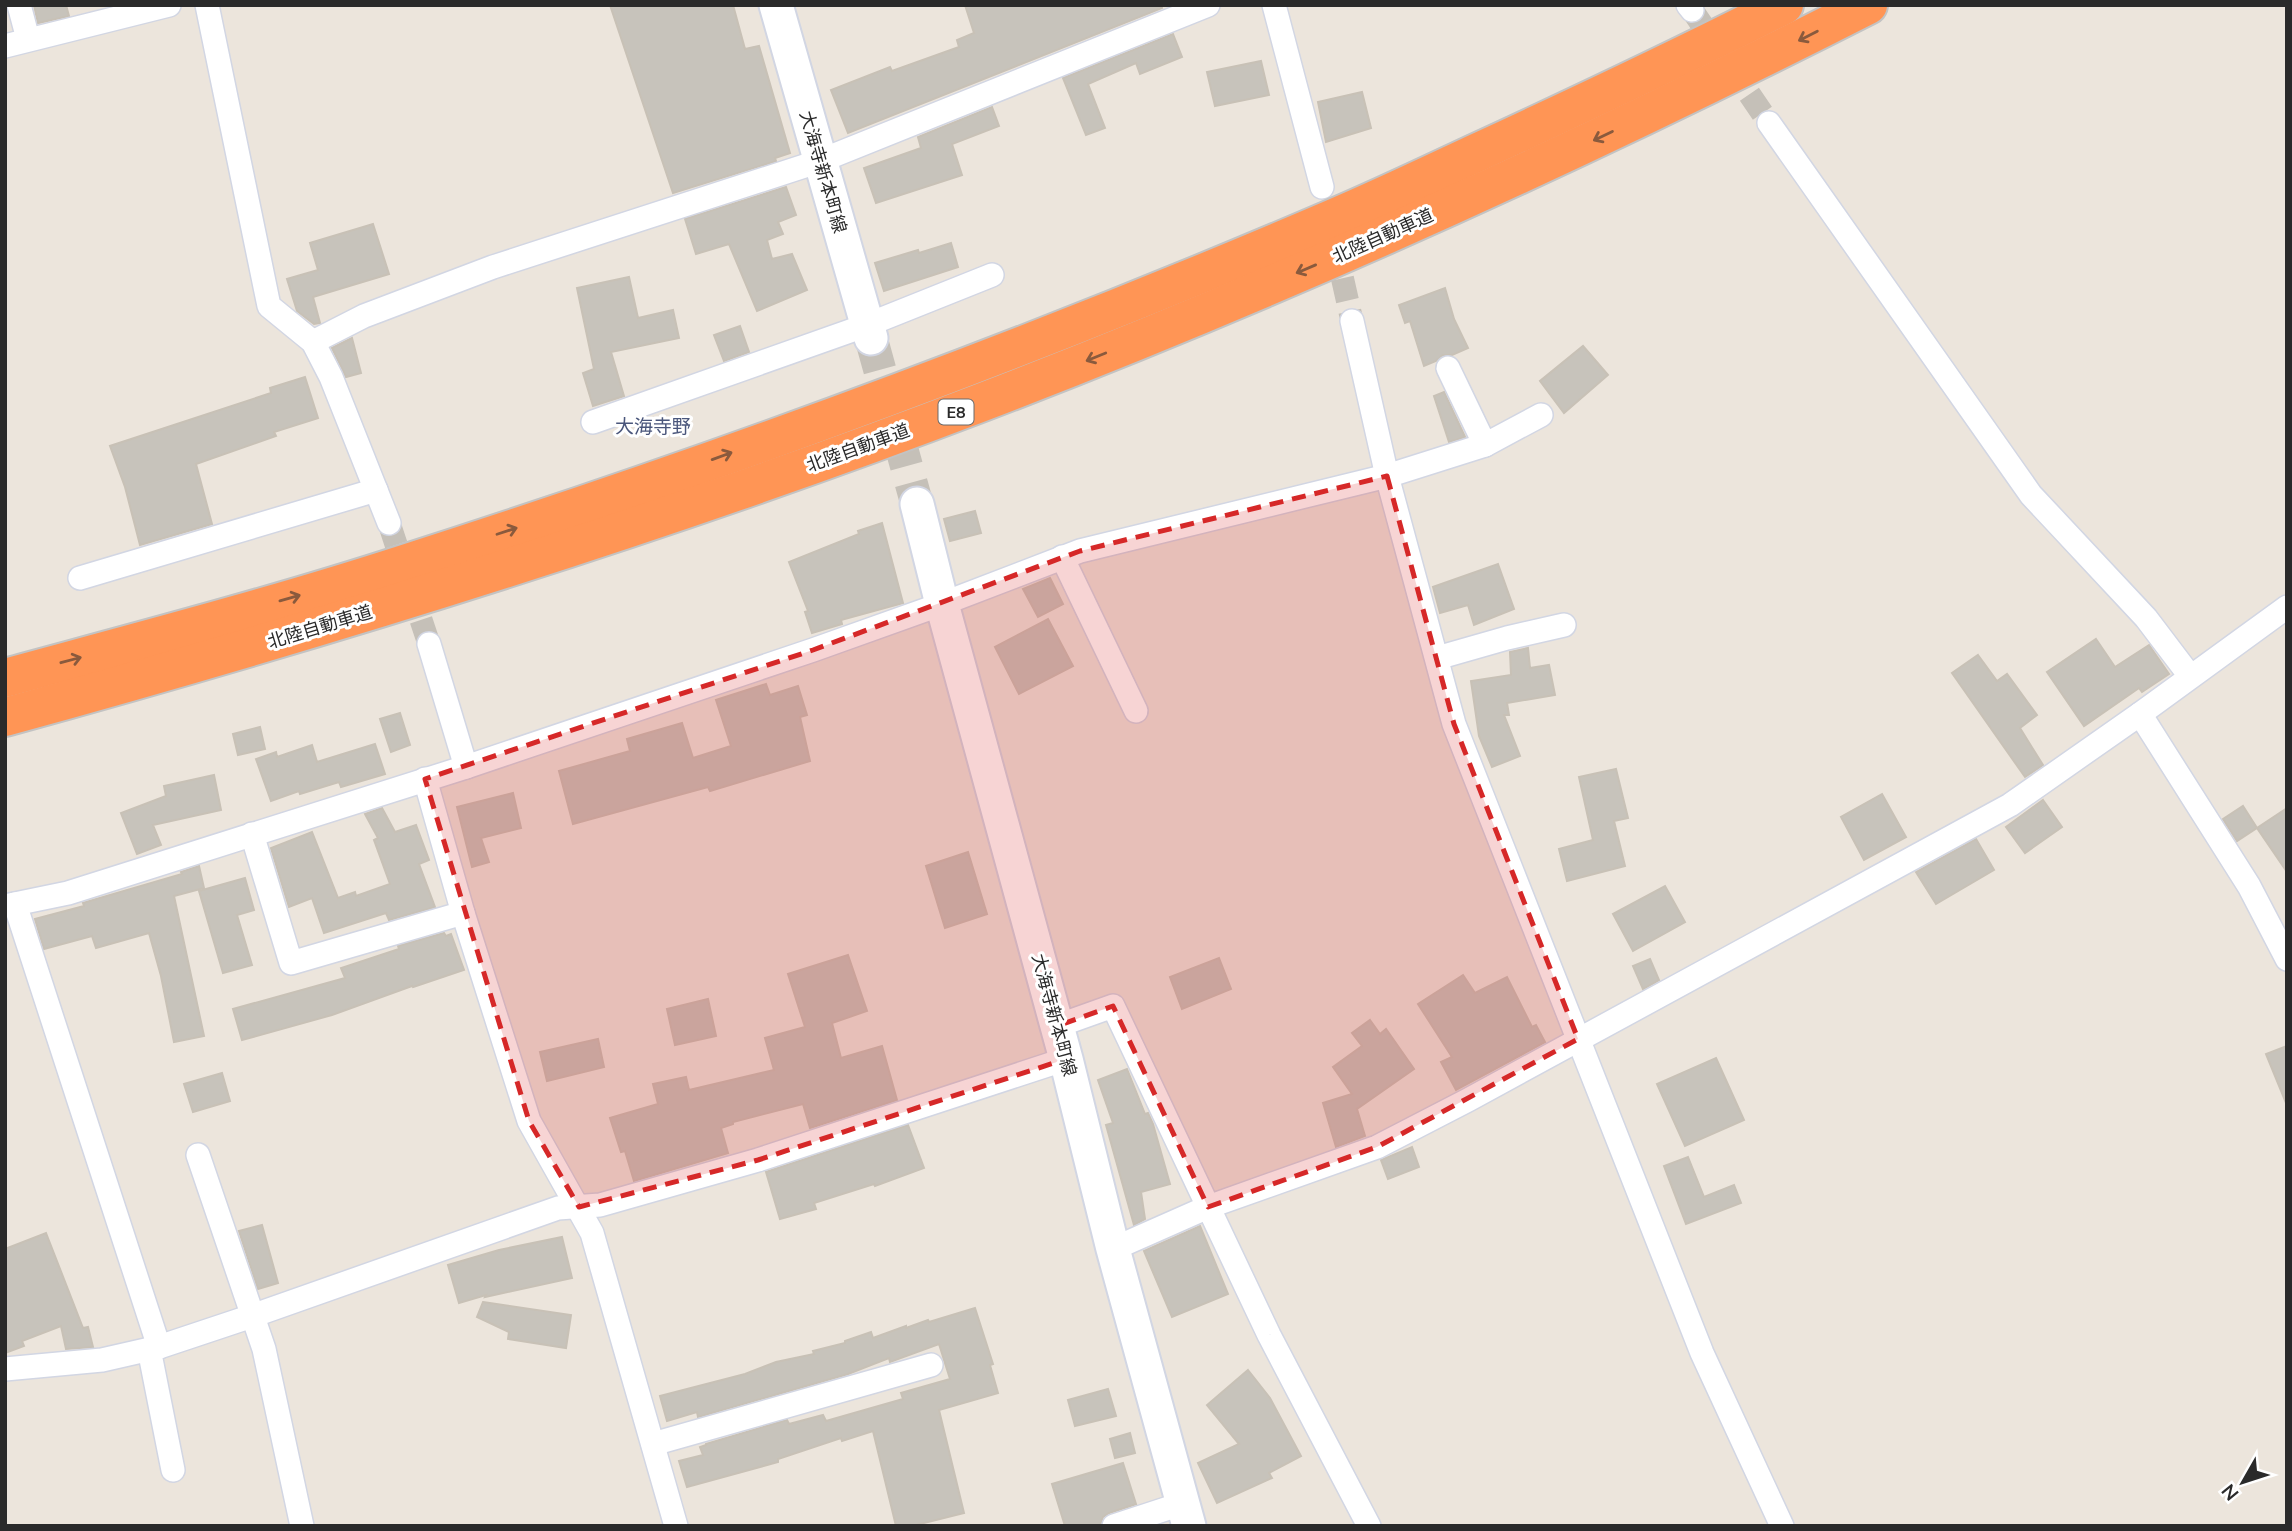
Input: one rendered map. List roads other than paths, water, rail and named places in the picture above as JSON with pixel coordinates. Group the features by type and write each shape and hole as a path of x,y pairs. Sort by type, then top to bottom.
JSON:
{"highway":[{"name":"北陸自動車道","path":"5,678 196,626 396,567 601,500 965,368 1339,216 1526,130 1784,5"},
{"name":"北陸自動車道","path":"5,717 254,647 582,545 980,403 1180,323 1513,178 1733,74 1868,5"}],"main road":[{"name":"大海寺新本町線","path":"776,5 869,331"},
{"name":"大海寺新本町線","path":"917,504 1066,1059 1113,1249 1186,1514"}],"street":[{"path":"19,5 28,39"},
{"path":"5,46 137,9 169,5"},
{"path":"207,5 269,306 313,342 331,377 389,523"},
{"path":"1274,5 1322,187"},
{"path":"313,342 364,316 493,267 820,161 1198,7"},
{"path":"1769,122 2031,495 2146,618 2190,676"},
{"path":"593,422 869,331 992,275"},
{"path":"1352,321 1387,476 1454,724 1702,1353 1782,1526"},
{"path":"1448,368 1485,445"},
{"path":"173,1470 154,1348 10,905 68,893 466,767 801,655 1080,551 1387,476 1485,445 1541,415"},
{"path":"80,579 376,490"},
{"path":"1062,557 1136,711"},
{"path":"1113,1249 1208,1207 1377,1147 2010,805 2287,607"},
{"path":"1437,658 1564,625"},
{"path":"429,644 466,767"},
{"path":"2140,714 2249,886 2287,959"},
{"path":"425,779 463,913 529,1121 592,1233 677,1526"},
{"path":"252,834 291,963 463,913"},
{"path":"1057,1026 1113,1006 1269,1335 1368,1526"},
{"path":"5,1369 102,1360 154,1348 558,1208 600,1205 758,1160 1066,1059"},
{"path":"198,1155 264,1349 302,1526"},
{"path":"653,1444 931,1365"},
{"path":"1114,1526 1186,1514"}],"tunnel":[{"path":"1692,10 1769,123"},
{"path":"1335,245 1352,321"},
{"path":"871,338 917,504"},
{"path":"389,523 429,644"}],"district":[{"name":"大海寺野","path":"653,426"}]}
